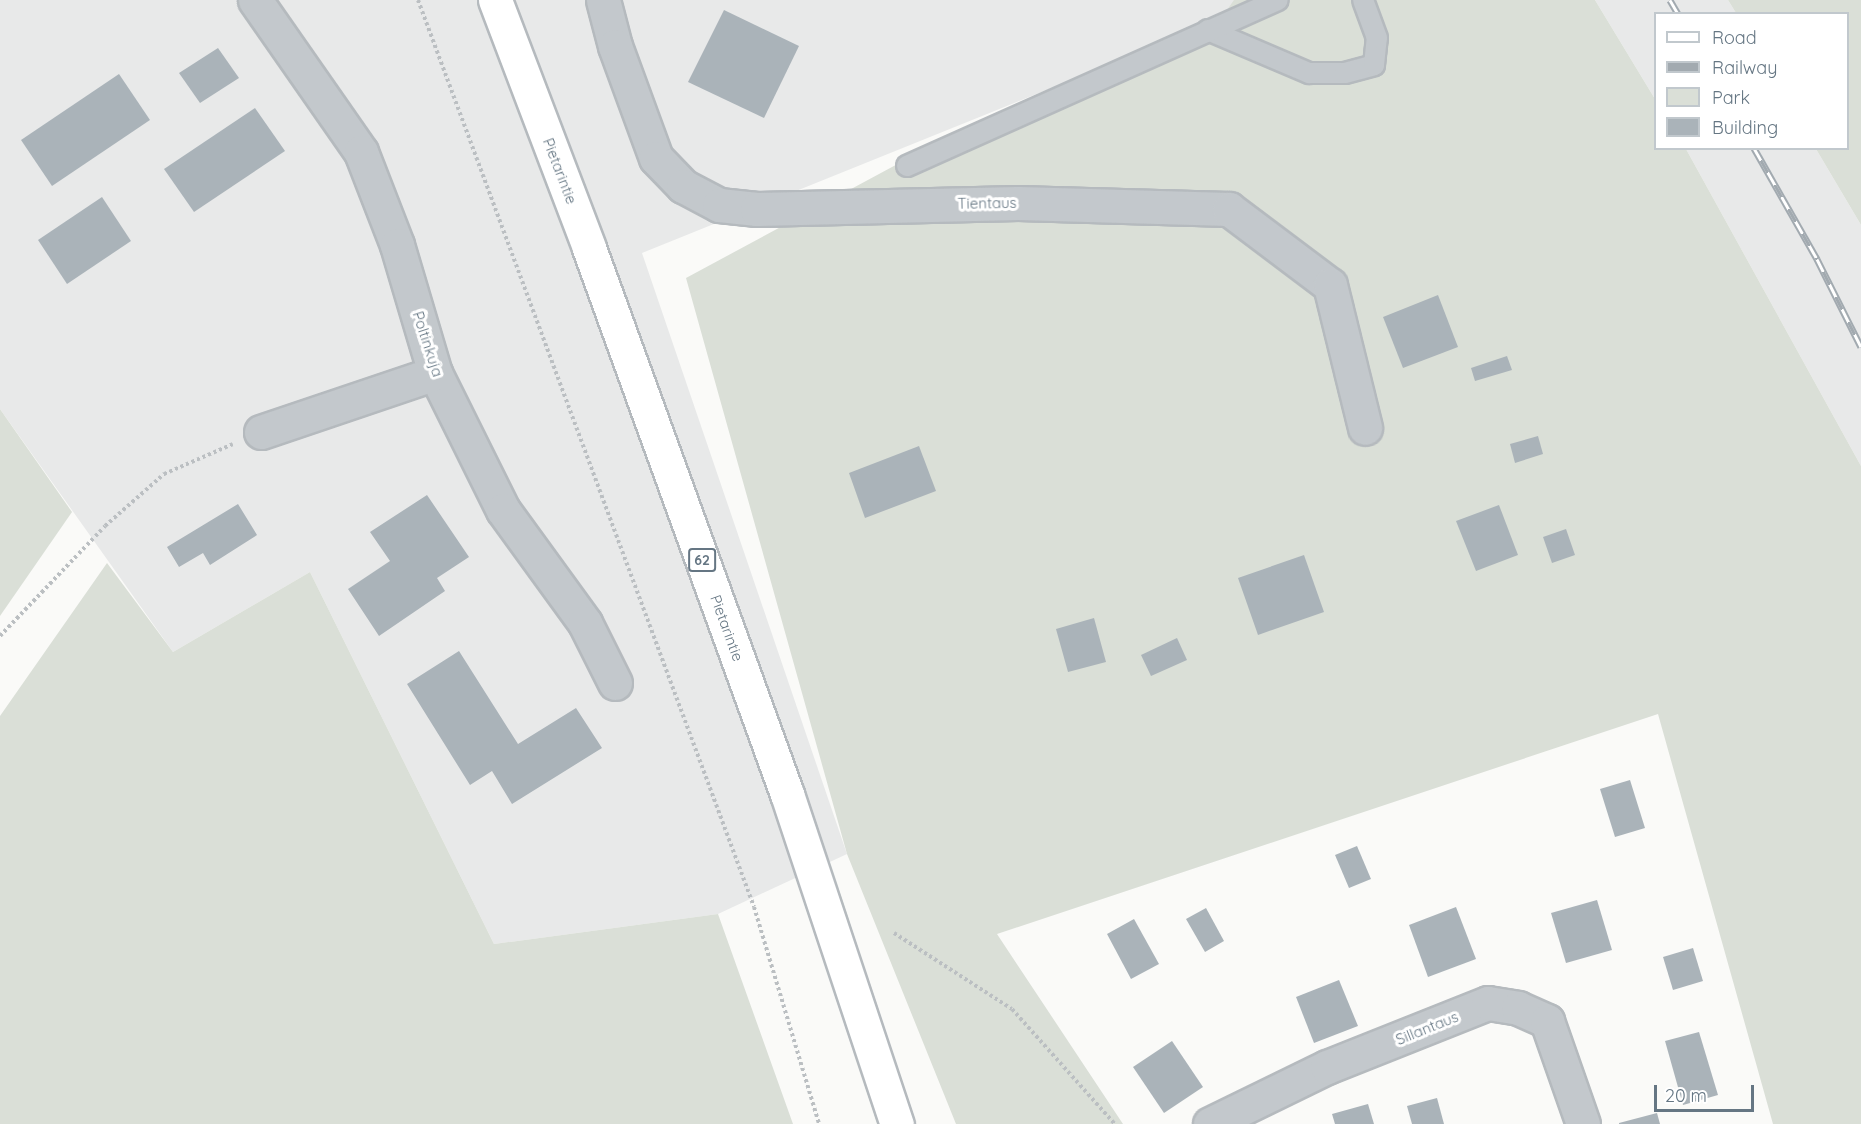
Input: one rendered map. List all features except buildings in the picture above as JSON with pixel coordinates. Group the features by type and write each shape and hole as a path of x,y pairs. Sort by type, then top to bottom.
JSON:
{"main road":[{"name":"Pietarintie","path":"495,0 589,248 787,794 897,1124"}],"street":[{"name":"Poltinkuja","path":"255,0 361,152 397,245 435,373 503,510 585,623 615,683"},
{"name":"Tientaus","path":"603,0 615,46 656,158 683,186 719,205 757,209 1018,203 1229,209 1330,285 1365,428"},
{"path":"261,432 435,373"},
{"name":"Sillantaus","path":"1210,1124 1327,1067 1488,1003 1518,1008 1547,1021 1583,1124"}],"lane":[{"path":"907,166 1278,0"},
{"path":"1208,30 1309,73 1345,73 1374,65 1377,38 1363,0"}],"path":[{"path":"418,0 754,907 819,1124"},
{"path":"0,636 105,526 164,474 261,432"},
{"path":"894,933 1012,1009 1115,1124"}],"shaded area":[{"path":"0,0 1270,0 642,253 847,854 718,914 494,944 310,572 173,652 0,409"},
{"path":"1595,0 1728,0 1735,12 1654,12 1654,97"},
{"path":"1687,150 1817,150 1861,225 1861,466"}],"green space":[{"path":"1234,0 1595,0 1654,97 1654,150 1687,150 1861,466 1861,1124 1773,1124 1658,714 997,934 1123,1124 956,1124 847,854 686,278 918,153 1203,44"},
{"path":"1728,0 1861,0 1861,225 1817,150 1849,150 1849,12 1735,12"},
{"path":"0,409 72,512 0,616"},
{"path":"107,563 173,652 310,572 494,944 718,914 793,1124 0,1124 0,716"}],"railway":[{"path":"1670,0 1677,12"},
{"path":"1755,150 1817,259 1861,347"}]}
